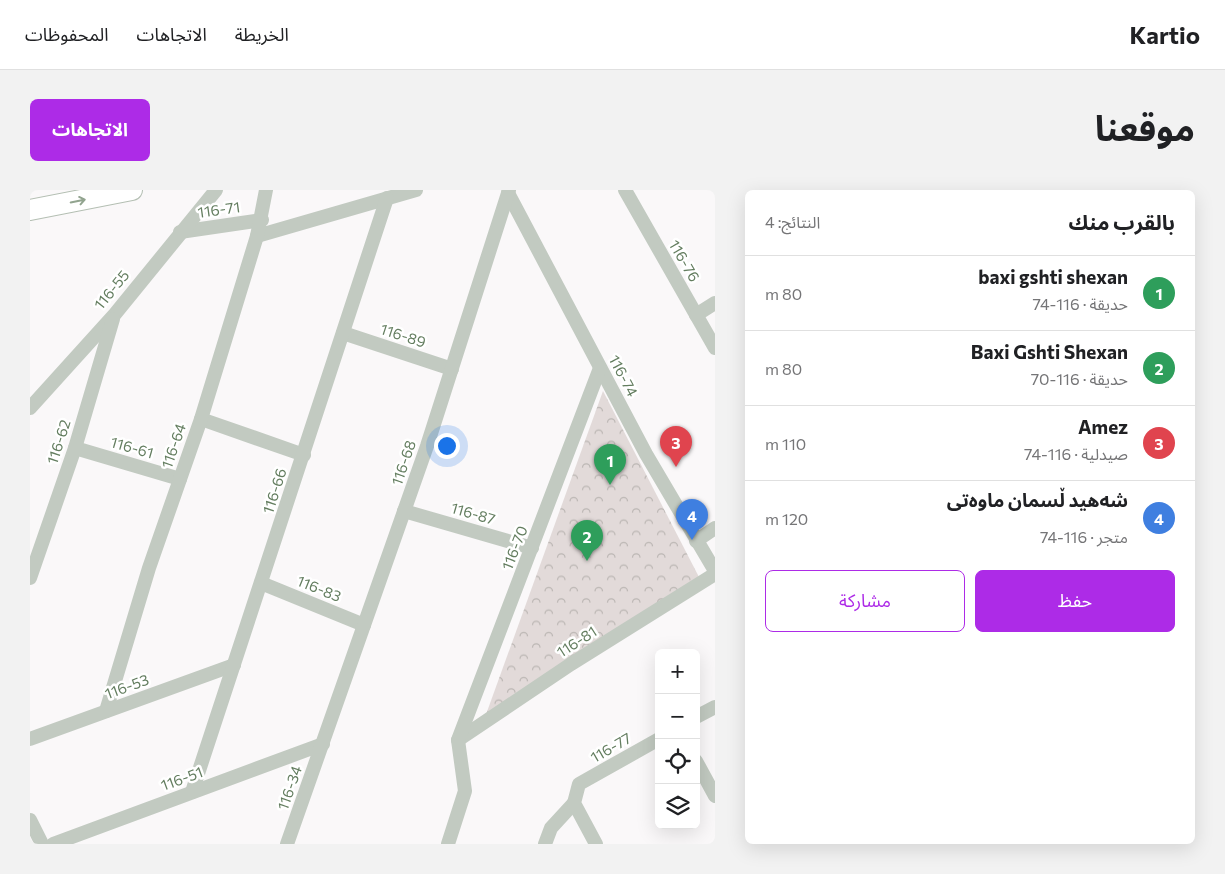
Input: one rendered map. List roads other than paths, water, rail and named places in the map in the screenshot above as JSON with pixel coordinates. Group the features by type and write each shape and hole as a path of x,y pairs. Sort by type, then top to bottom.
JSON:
{"main road":[{"path":"30,210 132,190"}],"street":[{"name":"116-55","path":"30,408 115,314 216,190"},
{"name":"116-64","path":"106,711 149,568 201,419 262,220 266,190"},
{"path":"257,236 416,190"},
{"name":"116-76","path":"625,190 715,348"},
{"name":"116-74","path":"508,192 600,368 715,573"},
{"name":"116-68","path":"323,744 452,369 508,192"},
{"name":"116-66","path":"192,792 387,198"},
{"name":"116-71","path":"180,232 262,220"},
{"path":"696,315 715,303"},
{"name":"116-62","path":"30,578 75,448 115,314"},
{"name":"116-89","path":"342,333 452,369"},
{"name":"116-70","path":"458,740 600,368"},
{"path":"201,419 304,455"},
{"name":"116-61","path":"75,448 180,479"},
{"name":"116-87","path":"404,511 532,548"},
{"path":"696,540 715,528"},
{"name":"116-81","path":"458,740 571,664 715,573"},
{"name":"116-83","path":"261,583 364,625"},
{"name":"116-53","path":"30,739 234,665"},
{"path":"700,715 715,706"},
{"path":"448,844 465,790 458,740"},
{"name":"116-77","path":"574,802 579,784 655,741"},
{"name":"116-51","path":"54,844 323,744"},
{"name":"116-34","path":"287,844 323,744"},
{"path":"700,769 715,796"},
{"path":"545,844 551,828 574,802 596,844"},
{"path":"30,820 42,844"}],"place":[{"name":"Amez","path":"676,467"},
{"name":"baxi gshti shexan","path":"610,485"},
{"name":"شەھید ڵسمان ماوەتی","path":"692,540"},
{"name":"Baxi Gshti Shexan","path":"587,561"}]}
